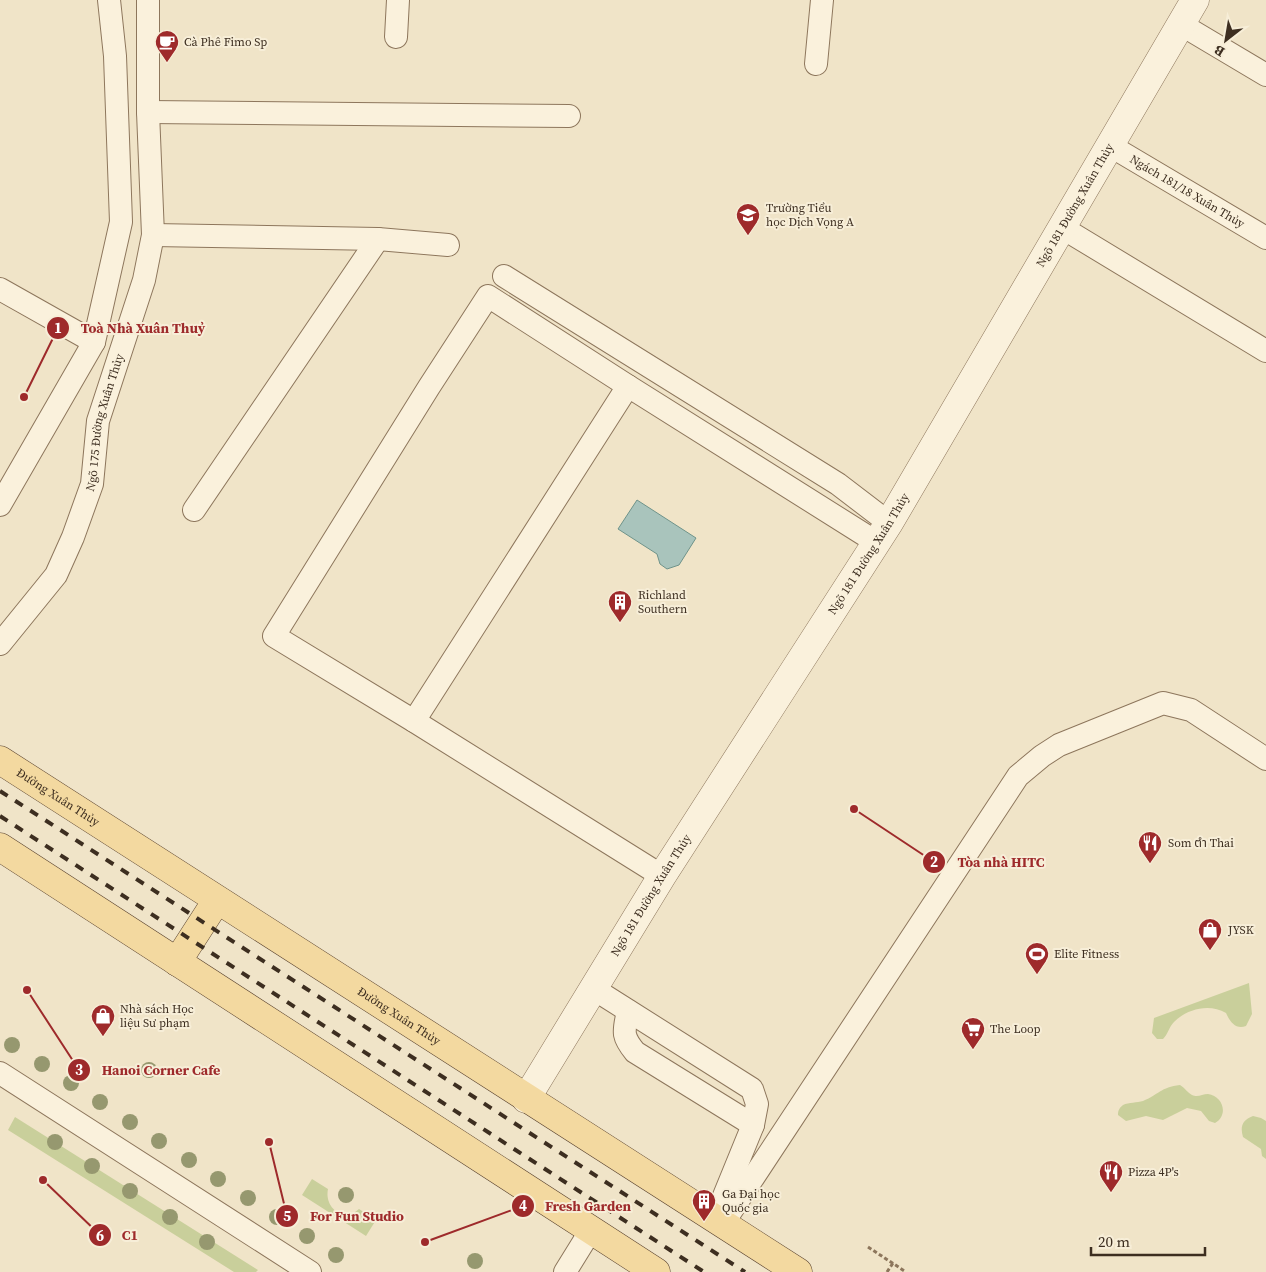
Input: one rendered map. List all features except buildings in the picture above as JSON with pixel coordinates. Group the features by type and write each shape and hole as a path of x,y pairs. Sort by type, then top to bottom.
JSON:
{"main road":[{"name":"Đường Xuân Thủy","path":"0,760 798,1272"},
{"path":"0,847 656,1272"},
{"path":"177,962 217,900"}],"street":[{"name":"Ngõ 181 Đường Xuân Thủy","path":"526,1099 662,876 883,533 1195,0"}],"lane":[{"path":"0,505 94,342 121,222 115,56 109,0"},
{"name":"Ngõ 175 Đường Xuân Thủy","path":"0,644 56,575 73,537 92,484 98,421 144,280 153,235 148,112 148,0"},
{"path":"396,37 398,0"},
{"path":"816,64 822,0"},
{"path":"1182,25 1266,75"},
{"path":"148,112 568,116"},
{"name":"Ngách 181/18 Xuân Thủy","path":"1108,146 1266,238"},
{"path":"1061,228 1266,351"},
{"path":"153,235 378,239 448,245"},
{"path":"194,510 378,239"},
{"path":"504,276 838,484 883,533"},
{"path":"0,289 94,342"},
{"path":"662,876 274,636 429,387 488,296 628,386 883,533"},
{"path":"414,721 628,386"},
{"path":"718,1222 1018,776 1059,745 1163,703 1191,710 1266,759"},
{"path":"594,989 752,1089 757,1104 753,1125 718,1222"},
{"path":"628,1011 624,1033 627,1042 635,1052 753,1125"},
{"path":"0,1073 304,1270"},
{"path":"564,1272 591,1230"}],"path":[{"path":"868,1247 906,1272"},
{"path":"887,1272 893,1263"}],"green space":[{"path":"1249,983 1252,1014 1246,1026 1236,1026 1231,1022 1226,1013 1213,1008 1206,1008 1192,1011 1179,1017 1172,1024 1163,1039 1157,1039 1152,1033 1154,1018"},
{"path":"1180,1085 1194,1096 1208,1094 1217,1098 1223,1111 1219,1120 1215,1123 1209,1121 1201,1111 1187,1108 1163,1120 1146,1116 1126,1121 1118,1115 1123,1105 1143,1101 1164,1089"},
{"path":"1253,1116 1266,1121 1266,1159 1262,1156 1261,1149 1243,1137 1243,1124"},
{"path":"15,1117 258,1270 256,1272 234,1272 8,1130"},
{"path":"312,1179 328,1189 329,1202 336,1211 347,1214 359,1209 376,1220 366,1236 302,1195"}],"water":[{"path":"637,500 696,538 679,565 667,569 660,564 657,554 618,529"}],"railway":[{"path":"0,791 745,1272"},
{"path":"0,816 704,1272"}],"place":[{"name":"Cà Phê Fimo Sp","path":"167,63"},
{"name":"Trường Tiểu học Dịch Vọng A","path":"748,236"},
{"name":"Toà Nhà Xuân Thuỷ","path":"24,397"},
{"name":"Richland Southern","path":"620,623"},
{"name":"Tòa nhà HITC","path":"854,809"},
{"name":"Som ตำ Thai","path":"1150,864"},
{"name":"JYSK","path":"1210,951"},
{"name":"Elite Fitness","path":"1037,975"},
{"name":"Hanoi Corner Cafe","path":"27,990"},
{"name":"Nhà sách Học liệu Sư phạm","path":"103,1037"},
{"name":"The Loop","path":"973,1050"},
{"name":"For Fun Studio","path":"269,1142"},
{"name":"C1","path":"43,1180"},
{"name":"Pizza 4P's","path":"1111,1193"},
{"name":"Ga Đại học Quốc gia","path":"704,1222"},
{"name":"Fresh Garden","path":"425,1242"}]}
